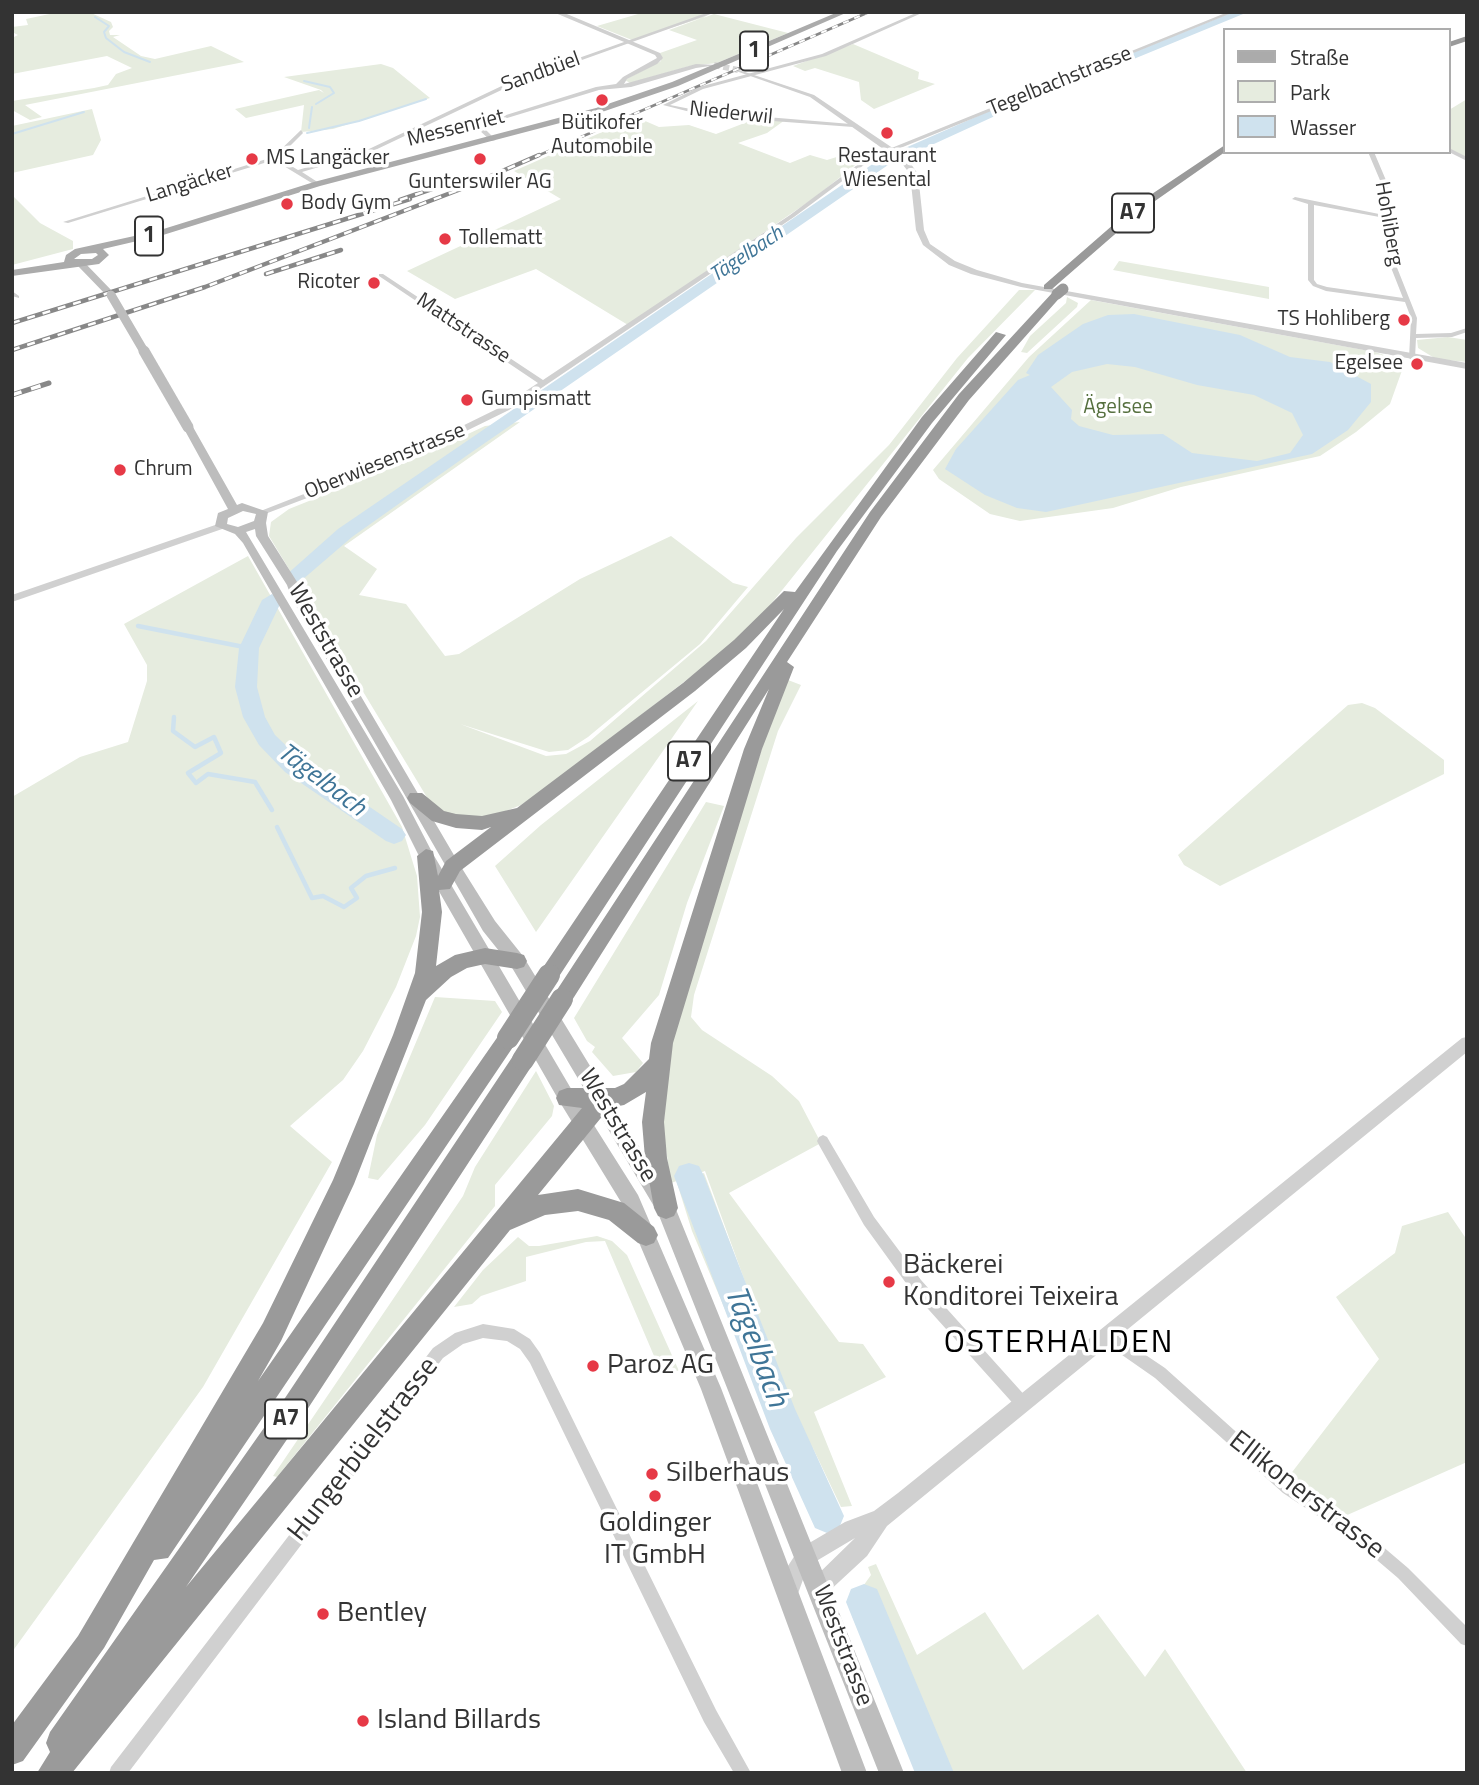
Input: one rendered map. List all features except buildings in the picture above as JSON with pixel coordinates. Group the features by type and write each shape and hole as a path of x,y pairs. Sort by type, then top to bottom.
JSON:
{"highway":[{"name":"A7","path":"40,1773 301,1396 523,1060 817,601 942,424 1053,290 1125,219 1224,149"},
{"name":"A7","path":"12,1750 268,1392 508,1038 831,549 927,420 1011,324 1152,211 1232,154"},
{"name":"A7","path":"443,884 453,866 730,653 831,549"},
{"name":"A7","path":"666,1208 654,1142 653,1105 657,1066 686,958 763,720 817,601"},
{"name":"A7","path":"416,798 438,816 475,823 504,818 543,799"},
{"name":"A7","path":"87,1648 285,1308 343,1184 419,995 432,923 425,856"},
{"name":"A7","path":"419,995 451,966 485,956 517,961"},
{"name":"A7","path":"567,1098 601,1100 632,1091 657,1066"},
{"name":"A7","path":"52,1773 581,1121 601,1100"},
{"name":"A7","path":"499,1224 544,1204 578,1200 615,1211 646,1235"}],"main road":[{"name":"1","path":"635,98 845,12"},
{"name":"Messenriet","path":"75,261 93,249 165,232 317,184 493,140 635,98"},
{"name":"Messenriet","path":"75,261 103,264 165,232"},
{"path":"93,249 102,251 111,295 234,509"},
{"path":"12,271 75,261 111,295"},
{"path":"251,507 261,517 239,531 220,526 222,516 234,509 251,507"},
{"name":"Weststrasse","path":"261,517 262,536 291,581 298,599 416,798 453,866 489,926 517,961 666,1208 824,1584 892,1773"},
{"name":"Weststrasse","path":"239,531 398,800 425,856 567,1098 631,1201 711,1388 855,1773"}],"street":[{"path":"556,12 656,52 660,58 622,80 619,86"},
{"name":"Sandbüel","path":"297,172 371,150 510,84 714,12"},
{"path":"755,75 824,55 922,12"},
{"name":"Tegelbachstrasse","path":"893,152 1232,12"},
{"path":"493,140 481,128 492,121 598,88 619,86 696,66 714,65"},
{"path":"738,70 812,96 851,126 893,152 914,174 920,230 927,245 952,263 974,272 1021,285 1467,366"},
{"name":"Niederwil","path":"755,75 701,88 665,105 706,114 851,126"},
{"path":"619,86 624,93 635,98"},
{"name":"Langäcker","path":"66,222 275,158 301,132"},
{"path":"1451,151 1467,159"},
{"name":"Oberwiesenstrasse","path":"261,517 438,443 544,384 816,199 872,155 893,152"},
{"name":"Hohliberg","path":"1372,154 1385,185 1391,260 1414,318 1412,358"},
{"path":"275,158 317,184"},
{"path":"1295,200 1388,217"},
{"path":"1311,203 1312,283 1326,289 1408,301"},
{"name":"Mattstrasse","path":"381,275 544,384"},
{"path":"1414,337 1452,335 1467,330"},
{"path":"12,599 220,526"},
{"path":"824,1584 860,1549 880,1519 1019,1400 1107,1335 1467,1043"},
{"path":"823,1141 869,1221 916,1285 1019,1400"},
{"name":"Hungerbüelstrasse","path":"117,1773 438,1353 460,1338 483,1331 509,1334 525,1344 535,1357 710,1716 743,1773"},
{"name":"Ellikonerstrasse","path":"1107,1335 1160,1373 1287,1489 1356,1532 1403,1573 1467,1638"},
{"path":"788,1595 796,1569 811,1553 852,1529 880,1519"}],"green space":[{"path":"59,12 89,12 111,22 113,27 109,31 110,35 120,35 113,37 141,56 155,59 211,46 244,62 25,105 42,117 30,120 12,110 12,101 108,85 116,74 132,68 107,56 12,74 12,38 18,35 12,32 12,27 28,25 26,19"},
{"path":"645,12 713,12 703,18 714,14 788,33 717,63 690,66 630,83 625,80 661,61 660,53 697,40 669,30 702,18 632,40 597,26"},
{"path":"853,44 919,72 918,79 935,84 874,109 861,100 859,82 815,68 805,71 793,66"},
{"path":"381,64 393,68 430,98 333,129 301,132 304,105 246,118 235,109 319,90 324,93 321,90 284,77"},
{"path":"1467,99 1467,159 1451,151 1451,109"},
{"path":"92,109 101,140 93,155 12,173 12,126"},
{"path":"636,117 659,127 689,125 716,134 755,119 785,120 767,133 738,143 790,163 810,155 827,160 856,151 868,155 814,198 628,325 536,269 455,299 407,271 561,199 514,171"},
{"path":"12,195 40,223 73,241 73,249 12,265"},
{"path":"1119,261 1269,287 1269,299 1113,270"},
{"path":"1019,290 1035,290 968,358 767,609 724,651 544,790 521,805 493,816 457,817 434,809 269,536 271,522 289,509 421,456 485,426 520,422 344,546 377,569 359,595 406,604 445,656 459,654 580,579 671,536 733,583 748,587 700,644 588,737 568,750 549,752 460,724 546,756 566,754 590,741 706,641 796,538 889,445 957,358"},
{"path":"1067,297 1078,303 1077,307 1027,353 1021,352 1030,336 1066,303"},
{"name":"Ägelsee","path":"1091,300 1375,352 1405,362 1390,404 1356,432 1320,456 1181,487 1113,508 1020,521 990,514 939,479 933,470 1029,357"},
{"path":"1448,337 1467,340 1467,362 1436,359 1418,348 1417,340"},
{"path":"248,556 402,827 417,876 420,917 416,936 396,987 363,1051 343,1080 290,1126 332,1162 203,1387 12,1652 12,797 80,757 128,742 147,681 147,665 124,624"},
{"path":"788,680 801,685 778,731 694,995 691,1017 702,1030 772,1076 799,1101 821,1143 729,1193 839,1342 863,1344 886,1377 814,1412 852,1506 841,1507 811,1444 839,1508 817,1513 787,1457 692,1231 677,1183 704,1173 757,1315 705,1171 671,1183 663,1129 673,1028 770,723"},
{"path":"698,701 536,932 495,866 541,825"},
{"path":"1362,703 1375,708 1444,760 1444,774 1220,886 1184,865 1178,855 1348,705"},
{"path":"706,802 724,806 687,903 659,995 622,1038 643,1063 636,1072 613,1076 592,1052 595,1047 587,1041 574,1018"},
{"path":"435,997 495,1001 502,1012 425,1125 378,1180 368,1178 377,1135"},
{"path":"536,1071 554,1106 552,1116 495,1185 495,1206 277,1477 273,1476 463,1196 475,1167"},
{"path":"1448,1212 1467,1240 1467,1462 1345,1516 1286,1480 1379,1359 1336,1297 1395,1253 1402,1226"},
{"path":"597,1236 612,1241 627,1255 679,1371 660,1370 605,1241 586,1242 526,1257 526,1281 481,1296 472,1304 454,1307 483,1270 518,1237 529,1246 539,1246"},
{"path":"876,1564 917,1655 985,1612 1023,1670 1098,1614 1145,1677 1165,1649 1247,1773 919,1773 852,1616 851,1603 871,1575 868,1567"}],"water":[{"name":"Ägelsee","path":"1134,314 1240,335 1290,357 1330,362 1371,384 1371,402 1348,430 1312,454 1046,512 1017,508 985,495 945,469 956,449 1018,380 1030,375 1026,373 1038,355 1083,324 1108,315","holes":["1107,364 1135,367 1197,385 1254,395 1292,413 1303,435 1290,453 1257,461 1192,453 1163,434 1113,435 1079,426 1071,419 1072,410 1051,387 1072,372"]}],"waterway":[{"name":"Tägelbach","path":"295,576 345,533 463,450 884,162 991,114 1243,12"},
{"path":"95,17 109,26 104,32 106,38 124,52 150,62"},
{"path":"304,81 330,87 334,93 316,104"},
{"path":"307,133 359,121 426,99"},
{"path":"309,128 312,107"},
{"path":"12,134 84,112"},
{"name":"Tägelbach","path":"272,600 249,648 246,687 254,717 267,740 293,766 394,835"},
{"path":"138,626 249,648"},
{"path":"174,717 173,731 195,747 214,737 221,753 188,773 196,783 208,774 255,782 272,810"},
{"path":"277,827 312,898 323,896 344,907 357,898 351,888 366,876 395,868"},
{"name":"Tägelbach","path":"689,1176 782,1417 827,1516"},
{"name":"Tägelbach","path":"864,1602 935,1773"}],"tunnel":[{"path":"714,65 738,70"}],"railway":[{"path":"535,157 869,12"},
{"path":"12,350 205,287 461,189 539,155"},
{"path":"400,200 449,183"},
{"path":"12,323 410,199"},
{"path":"266,274 341,250"},
{"path":"12,395 49,383"}],"place":[{"name":"Bütikofer Automobile","path":"602,100"},
{"name":"Restaurant Wiesental","path":"887,133"},
{"name":"MS Langäcker","path":"252,159"},
{"name":"Gunterswiler AG","path":"480,159"},
{"name":"Body Gym","path":"287,204"},
{"name":"Tollematt","path":"445,239"},
{"name":"Ricoter","path":"374,283"},
{"name":"TS Hohliberg","path":"1404,320"},
{"name":"Egelsee","path":"1417,364"},
{"name":"Gumpismatt","path":"467,400"},
{"name":"Chrum","path":"120,470"},
{"name":"Bäckerei Konditorei Teixeira","path":"889,1282"},
{"name":"Paroz AG","path":"593,1366"},
{"name":"Silberhaus","path":"652,1474"},
{"name":"Goldinger IT GmbH","path":"655,1496"},
{"name":"Bentley","path":"323,1614"},
{"name":"Island Billards","path":"363,1721"}],"district":[{"name":"OSTERHALDEN","path":"1059,1344"}]}
